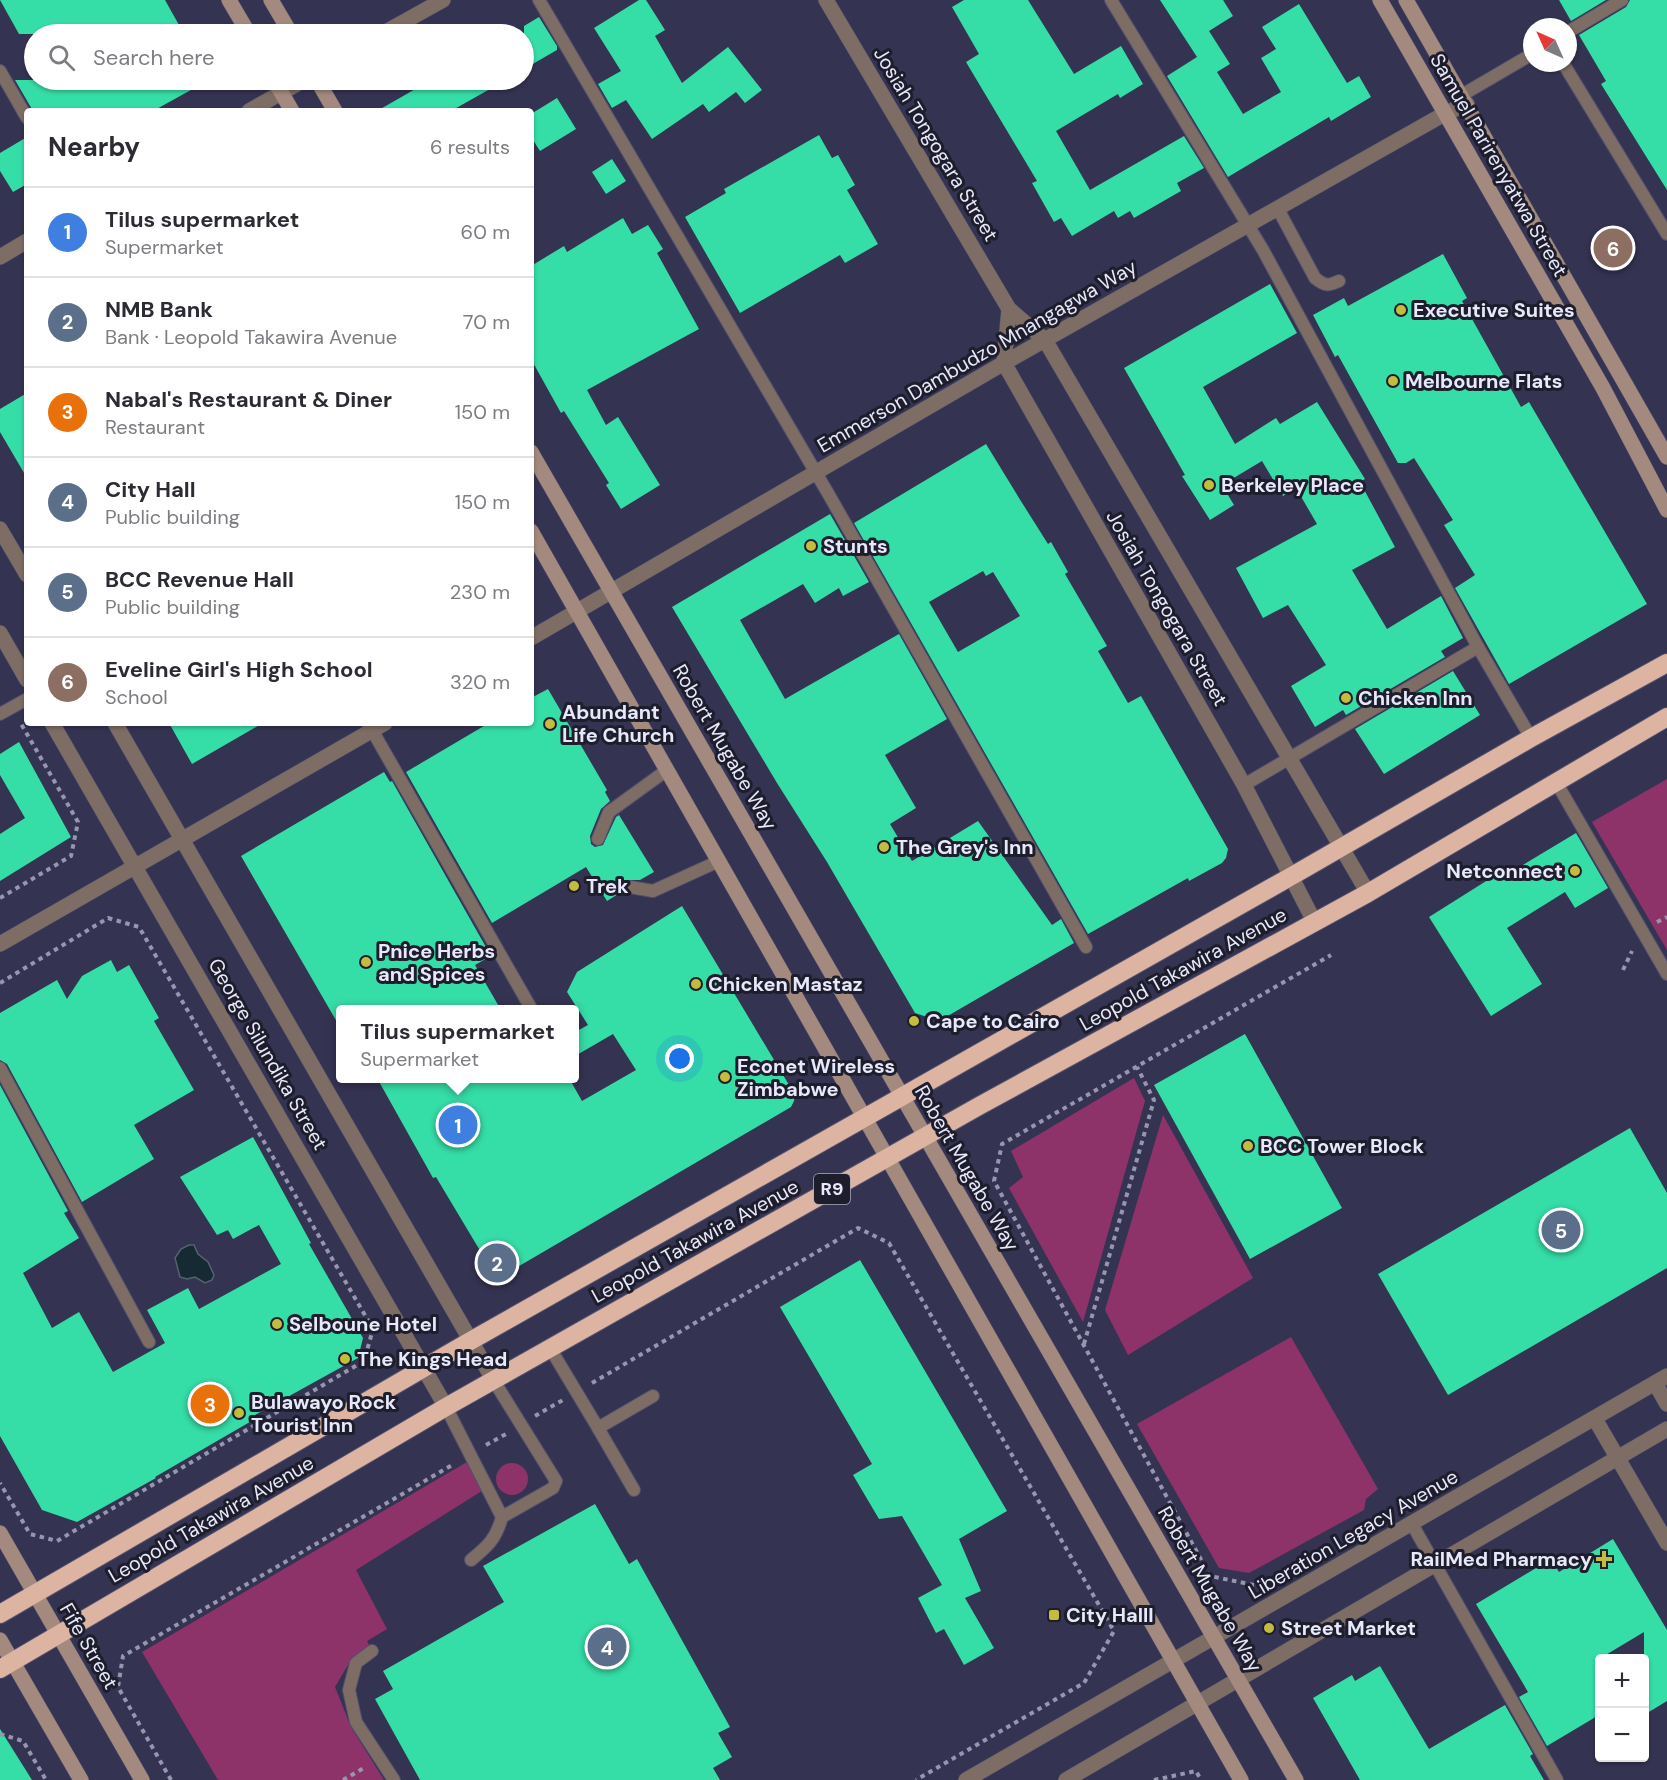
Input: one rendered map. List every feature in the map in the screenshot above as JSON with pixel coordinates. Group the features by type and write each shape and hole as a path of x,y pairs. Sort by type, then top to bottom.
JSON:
{"highway":[{"name":"Leopold Takawira Avenue","path":"0,1614 472,1340 1667,663"},
{"name":"Leopold Takawira Avenue","path":"6,1665 446,1407 494,1382 550,1348 887,1158 1315,923 1667,717"}],"main road":[{"path":"229,0 243,24"},
{"path":"271,0 285,24"},
{"name":"Samuel Parirenyatwa Street","path":"1380,0 1603,388 1667,510"},
{"name":"Samuel Parirenyatwa Street","path":"1406,0 1667,457"},
{"path":"280,90 290,108"},
{"path":"323,90 333,108"},
{"name":"Robert Mugabe Way","path":"534,457 1296,1780"},
{"path":"534,536 1241,1780"},
{"name":"Fife Street","path":"0,1533 142,1780"},
{"path":"0,1640 6,1665 81,1780"}],"street":[{"path":"400,24 443,0"},
{"name":"Josiah Tongogara Street","path":"826,0 1009,309 1045,340 1368,893"},
{"path":"252,108 273,90"},
{"name":"Emmerson Dambudzo Mnangagwa Way","path":"534,636 1004,363 1446,113 1464,100"},
{"path":"0,256 24,243"},
{"path":"1004,363 1009,309"},
{"name":"Josiah Tongogara Street","path":"1004,363 1244,785 1315,923"},
{"path":"0,529 24,570"},
{"path":"0,633 24,675"},
{"name":"George Silundika Street","path":"54,726 446,1407"},
{"name":"George Silundika Street","path":"117,726 472,1340 494,1382"},
{"path":"0,944 375,726"},
{"path":"1661,1379 1667,1404"},
{"name":"Liberation Legacy Avenue","path":"966,1780 1661,1379"},
{"path":"1595,1419 1667,1543"},
{"path":"1066,1780 1667,1429"}],"lane":[{"path":"539,0 816,473 1086,947"},
{"path":"1111,0 1248,226 1478,647 1532,738"},
{"path":"1577,27 1622,0"},
{"path":"1464,100 1523,60"},
{"path":"0,71 24,113"},
{"path":"1568,72 1667,234"},
{"path":"1278,209 1315,278 1323,285 1330,286 1339,281"},
{"path":"1244,785 1478,647"},
{"path":"0,714 24,701"},
{"path":"375,726 529,1005"},
{"path":"598,839 609,812 667,770"},
{"path":"1556,782 1667,974"},
{"path":"630,886 653,891 718,861"},
{"path":"0,1068 149,1342"},
{"path":"550,1348 634,1490"},
{"path":"494,1382 556,1481 553,1488 502,1517"},
{"path":"598,1428 653,1396"},
{"path":"446,1407 502,1517 498,1531 489,1546 471,1560"},
{"path":"1412,1524 1557,1780"},
{"path":"372,1651 356,1663 349,1690 356,1722 394,1780"}],"path":[{"path":"0,898 71,856 78,822 12,708"},
{"path":"0,983 108,918 139,927 373,1329 364,1361 57,1541 30,1534 0,1483"},
{"path":"1254,1585 1210,1576 994,1181 1002,1144 1331,955"},
{"path":"1084,1345 1154,1100 1137,1066"},
{"path":"171,1780 118,1687 123,1656 858,1228 889,1243 1114,1631 1084,1683 916,1780"},
{"path":"0,1734 23,1741 46,1780"},
{"path":"1154,1780 1196,1771 1201,1780"}],"shaded area":[{"path":"1667,779 1667,950 1592,822"},
{"path":"1134,1078 1145,1101 1083,1322 1009,1188 1023,1177 1011,1151"},
{"path":"1163,1115 1253,1278 1128,1355 1105,1310"},
{"path":"1291,1337 1378,1489 1366,1499 1364,1510 1249,1573 1219,1568 1137,1424"},
{"path":"467,1462 485,1489 356,1570 387,1629 367,1641 371,1649 351,1660 335,1687 351,1727 384,1780 218,1780 142,1652"},
{"path":"512,1463 524,1467 528,1479 524,1491 512,1495 500,1491 496,1479 500,1467"}],"water":[{"path":"194,1245 198,1254 208,1262 214,1275 212,1280 205,1283 195,1277 187,1279 180,1277 175,1258 181,1249"}],"building":[{"path":"0,0 165,0 178,24 24,24 24,34 19,34"},
{"path":"639,0 646,0 665,30 655,36 682,83 728,47 762,90 745,103 736,92 709,112 703,104 652,139 626,100 612,108 598,84 621,71 594,28"},
{"path":"964,0 1028,0 1074,74 1121,46 1143,84 1120,98 1118,94 1056,131 1090,190 1184,136 1204,168 1177,183 1181,191 1134,218 1130,211 1118,218 1114,211 1072,236 1061,218 1054,222 1032,183 1037,181 966,62 979,54 952,7"},
{"path":"1160,0 1223,0 1233,16 1209,31 1230,64 1217,72 1243,114 1281,92 1261,58 1276,49 1262,27 1299,4 1347,83 1359,76 1371,97 1331,121 1329,117 1228,177 1167,76 1197,57"},
{"path":"1559,0 1606,0 1576,18 1569,18"},
{"path":"1630,0 1667,0 1667,190 1601,84 1606,81 1579,35 1626,7"},
{"path":"539,17 557,46 557,50 534,63 534,24 527,24"},
{"path":"15,80 24,80 24,90 191,90 158,108 31,108"},
{"path":"414,90 488,90 456,108 382,108"},
{"path":"557,98 576,129 540,151 534,142 534,112"},
{"path":"819,135 832,158 838,155 855,185 847,190 878,244 845,263 840,255 740,313 685,217 726,193 724,189"},
{"path":"24,139 24,186 13,192 0,171 0,153"},
{"path":"612,159 626,181 606,194 592,172"},
{"path":"623,218 632,234 648,225 663,249 657,253 699,329 587,390 606,425 618,417 660,485 621,509 606,485 609,483 564,411 561,413 534,364 534,264 564,246 567,252"},
{"path":"1443,254 1467,298 1462,301 1521,407 1529,402 1647,604 1509,684 1455,588 1475,575 1444,525 1453,520 1414,458 1406,463 1398,463 1338,355 1335,357 1313,315 1344,298 1348,306"},
{"path":"1270,284 1297,333 1203,387 1235,444 1276,418 1280,424 1317,402 1365,479 1360,482 1395,547 1352,570 1387,629 1441,596 1463,638 1441,651 1445,657 1346,715 1343,710 1315,727 1291,686 1326,665 1288,605 1263,618 1236,568 1317,524 1296,488 1283,496 1262,461 1222,485 1234,505 1210,520 1182,476 1185,475 1124,368"},
{"path":"24,395 24,473 0,432 0,409"},
{"path":"986,444 1048,544 1051,542 1068,572 1065,574 1107,646 1098,651 1128,703 1141,696 1228,849 1222,863 1189,881 1188,878 1088,934 854,523","holes":["983,571 986,576 993,572 1020,616 958,652 929,602"]},
{"path":"830,514 869,582 843,596 839,588 815,603 803,584 740,620 785,699 899,634 947,719 885,755 916,808 890,824 912,861 978,821 1052,925 1061,919 1074,943 939,1021 915,1013 827,862 672,607"},
{"path":"1453,671 1480,715 1384,774 1355,729"},
{"path":"548,689 607,790 605,792 610,801 601,809 590,836 591,844 595,847 603,845 619,815 654,872 640,880 627,880 622,885 623,891 607,901 586,867 492,923 406,772 484,726 534,726 534,696"},
{"path":"171,726 258,726 192,764"},
{"path":"19,742 71,837 0,881 0,834 25,818 0,775 0,754"},
{"path":"384,772 390,782 392,781 491,956 475,965 498,1005 336,1005 336,1020 241,856"},
{"path":"1576,833 1608,888 1575,908 1565,892 1507,928 1542,984 1491,1016 1429,917 1510,866 1513,871"},
{"path":"682,906 795,1095 794,1101 791,1107 497,1279 436,1177 433,1178 380,1083 572,1083 582,1101 636,1070 613,1034 579,1054 579,1030 588,1025 579,1011 579,1005 575,1005 567,992 577,972"},
{"path":"111,960 117,972 129,965 159,1018 154,1021 194,1090 134,1125 154,1159 82,1202 7,1064 0,1060 0,1013 57,980 67,999 82,976"},
{"name":"BCC Tower Block","path":"1245,1034 1342,1208 1250,1259 1154,1085"},
{"path":"0,1085 68,1211 64,1213 79,1238 23,1273 52,1328 79,1312 113,1372 165,1343 147,1310 188,1288 199,1309 281,1264 259,1225 233,1239 228,1230 217,1235 180,1177 253,1137 311,1243 309,1244 363,1338 358,1358 253,1416 255,1419 77,1522 42,1510 0,1436"},
{"path":"1630,1128 1667,1193 1667,1268 1448,1395 1378,1274"},
{"path":"860,1260 1007,1511 959,1539 981,1591 965,1598 994,1648 964,1665 944,1629 936,1633 918,1598 942,1585 902,1516 879,1519 853,1475 872,1464 780,1307"},
{"path":"595,1504 629,1564 637,1559 730,1727 718,1733 732,1757 713,1768 720,1780 420,1780 375,1699 393,1689 383,1671 504,1602 483,1566"},
{"path":"1613,1539 1667,1630 1667,1701 1649,1712 1649,1654 1644,1654 1644,1632 1607,1654 1595,1654 1595,1717 1547,1746 1519,1697 1528,1692 1476,1604 1551,1559 1559,1572"},
{"path":"1380,1666 1429,1749 1505,1705 1533,1754 1530,1756 1544,1780 1360,1780 1313,1698 1352,1675 1355,1681"},
{"path":"0,1729 32,1780 0,1780"}],"place":[{"name":"Eveline Girl's High School","path":"1613,248"},
{"name":"Executive Suites","path":"1401,310"},
{"name":"Melbourne Flats","path":"1393,381"},
{"name":"Berkeley Place","path":"1209,485"},
{"name":"Stunts","path":"811,546"},
{"name":"Chicken Inn","path":"1346,698"},
{"name":"Abundant Life Church","path":"550,724"},
{"name":"The Grey's Inn","path":"884,847"},
{"name":"Netconnect","path":"1575,871"},
{"name":"Trek","path":"574,886"},
{"name":"Pnice Herbs and Spices","path":"366,962"},
{"name":"Chicken Mastaz","path":"696,984"},
{"name":"Cape to Cairo","path":"914,1021"},
{"name":"Econet Wireless Zimbabwe","path":"725,1077"},
{"name":"Tilus supermarket","path":"458,1125"},
{"name":"BCC Tower Block","path":"1248,1146"},
{"name":"BCC Revenue Hall","path":"1561,1230"},
{"name":"NMB Bank","path":"497,1263"},
{"name":"Selboune Hotel","path":"277,1324"},
{"name":"The Kings Head","path":"345,1359"},
{"name":"Nabal's Restaurant & Diner","path":"210,1404"},
{"name":"Bulawayo Rock Tourist Inn","path":"239,1413"},
{"name":"RailMed Pharmacy","path":"1604,1559"},
{"name":"City Halll","path":"1054,1615"},
{"name":"Street Market","path":"1269,1628"},
{"name":"City Hall","path":"607,1647"}]}
